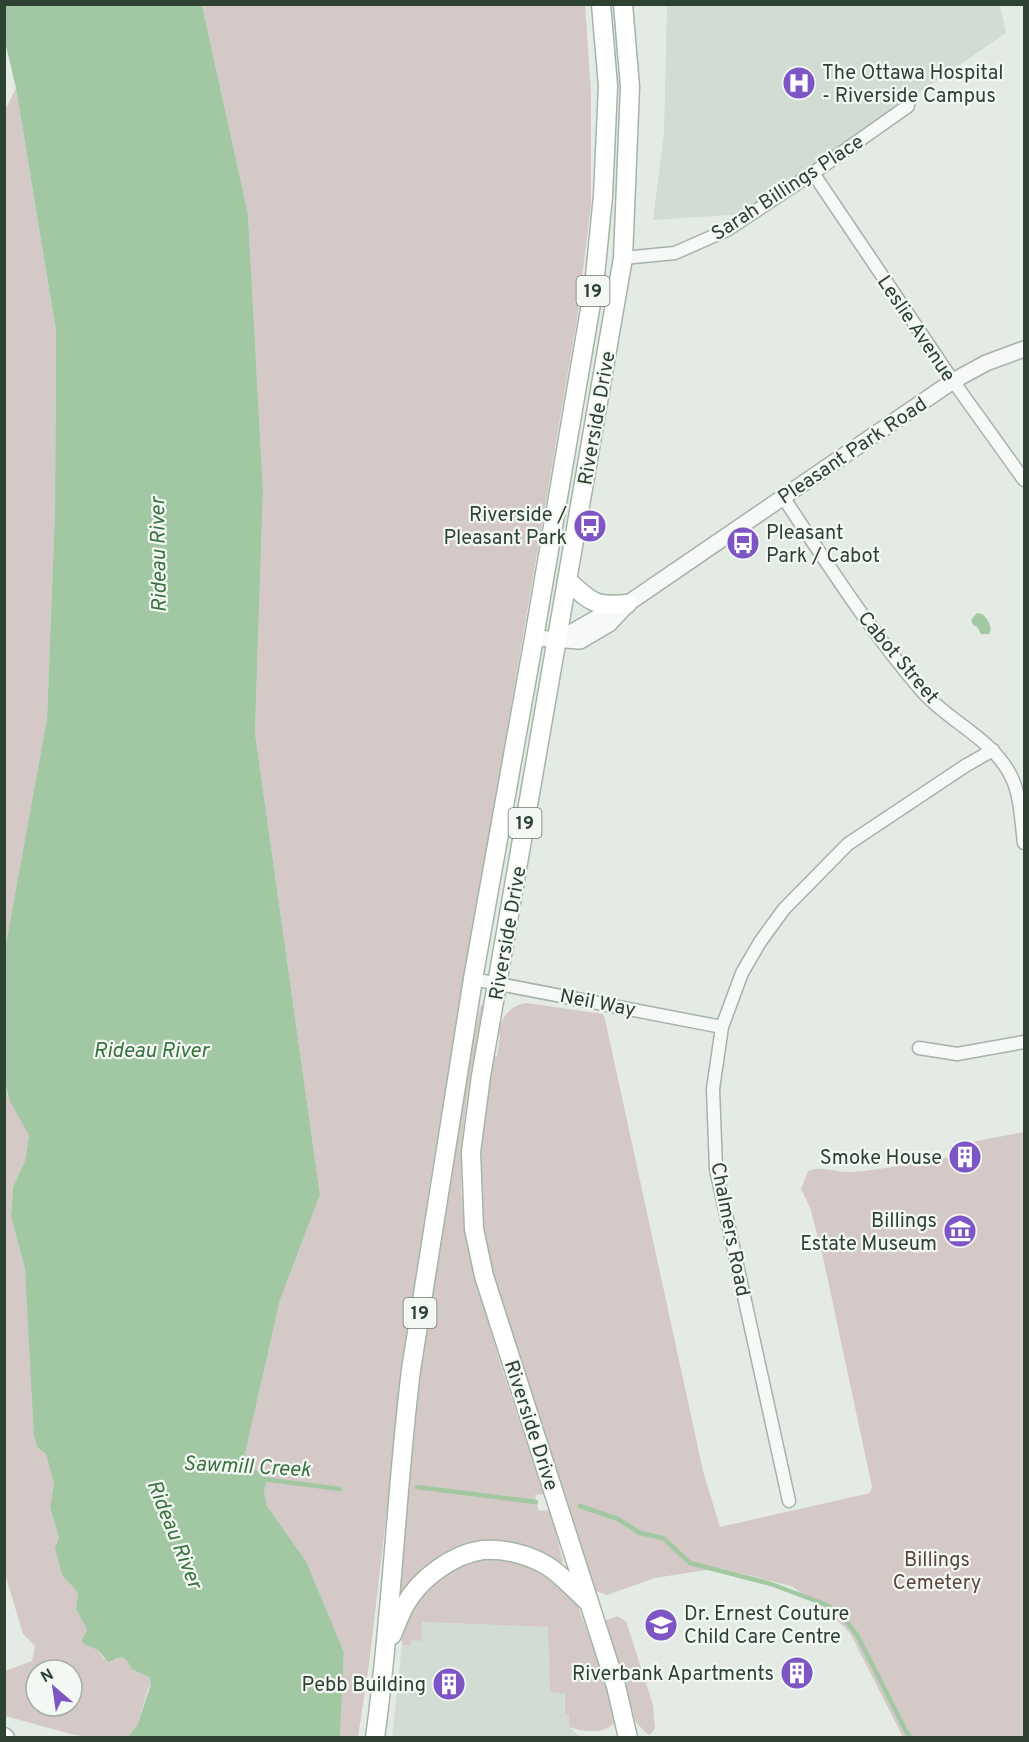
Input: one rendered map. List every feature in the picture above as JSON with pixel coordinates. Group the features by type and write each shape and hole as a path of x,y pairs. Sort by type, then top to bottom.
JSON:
{"main road":[{"name":"Riverside Drive","path":"375,1737 386,1650 411,1370 473,979 594,286 603,196 608,86 601,4"},
{"name":"Riverside Drive","path":"622,4 630,87 623,258 481,1076 471,1152 474,1229 488,1287 616,1686 628,1737"},
{"path":"567,580 591,602 605,606 627,604"},
{"path":"386,1650 405,1604 420,1586 441,1567 462,1556 482,1550 520,1554 546,1565 588,1602"}],"street":[{"name":"Sarah Billings Place","path":"623,258 675,253 727,230 908,106"},
{"name":"Leslie Avenue","path":"813,173 953,381 1024,480"},
{"name":"Pleasant Park Road","path":"556,641 600,616 627,604 953,381 986,363 1024,349"},
{"name":"Cabot Street","path":"783,497 861,612 923,693 993,750 1011,776 1024,843"},
{"path":"534,638 556,641"},
{"name":"Chalmers Road","path":"789,1502 716,1169 713,1089 722,1027 742,973 760,942 784,909 848,844 965,766 993,750"},
{"name":"Neil Way","path":"473,979 722,1027"},
{"path":"919,1048 957,1054 1024,1042"}],"shaded area":[{"name":"The Ottawa Hospital - Riverside Campus","path":"667,5 1000,5 1006,33 744,214 653,220 664,134"},
{"path":"422,1622 549,1627 569,1715 569,1727 581,1737 392,1738 402,1645 410,1646"}],"green space":[{"path":"202,5 585,5 591,92 591,205 577,319 429,1188 401,1390 369,1664 358,1737 340,1737 344,1652 306,1561 267,1506 264,1491 267,1479 254,1468 245,1454 280,1300 320,1195 255,733 263,490 248,214"},
{"path":"16,88 56,331 55,510 47,720 5,949 4,112"},
{"name":"Billings Cemetery","path":"527,1003 603,1014 605,1019 703,1471 720,1527 870,1493 872,1487 823,1257 810,1207 801,1189 808,1171 824,1169 845,1172 862,1171 950,1157 950,1146 1024,1132 1024,1737 903,1737 850,1633 828,1611 791,1586 719,1568 655,1578 607,1595 596,1591 517,1356 494,1280 485,1239 480,1167 485,1110 494,1057 497,1056 500,1036 498,1032 502,1021 511,1009"},
{"path":"481,1005 484,1005 467,1102 462,1151 464,1219 491,1331 544,1494 535,1495 539,1511 550,1510 563,1562 544,1556 481,1546 395,1611 430,1287 472,1043"},
{"path":"4,1081 9,1100 29,1134 25,1161 13,1187 11,1215 25,1269 38,1448 46,1454 54,1484 50,1507 59,1538 62,1575 78,1593 76,1609 87,1630 82,1640 98,1650 104,1659 116,1660 122,1657 131,1669 149,1677 151,1684 137,1726 128,1737 93,1738 5,1716 5,1671 24,1664 24,1718 84,1718 84,1658 33,1658 35,1646 23,1634 5,1574"},
{"path":"498,1556 520,1561 548,1575 577,1604 603,1673 616,1721 606,1729 594,1731 569,1727 569,1715 565,1715 565,1694 552,1692 550,1688 548,1627 422,1622 421,1641 411,1640 410,1646 402,1645 402,1629 407,1615 429,1583 465,1562"},
{"path":"617,1616 626,1621 653,1705 655,1728 650,1735 635,1721 623,1674 606,1626 605,1621"}],"water":[{"name":"Rideau River","path":"4,5 202,5 248,214 263,490 255,733 320,1195 280,1300 245,1454 254,1468 267,1480 264,1491 267,1506 306,1561 344,1652 340,1737 128,1737 137,1726 151,1684 149,1677 131,1669 122,1657 108,1662 98,1650 84,1644 82,1640 87,1630 76,1609 78,1593 62,1575 55,1548 59,1538 50,1507 54,1484 46,1454 38,1448 34,1436 25,1269 11,1216 13,1187 25,1161 29,1135 9,1100 5,1081 5,949 47,719 55,510 56,331 16,88 5,42"},
{"path":"977,613 982,614 988,621 989,634 981,634 973,625 971,620"}],"waterway":[{"name":"Sawmill Creek","path":"263,1479 340,1489"},
{"name":"Sawmill Creek","path":"417,1487 536,1502"},
{"name":"Sawmill Creek","path":"580,1506 618,1519 640,1533 663,1538 690,1563 771,1584 827,1605 842,1616 857,1635 911,1738"}],"place":[{"name":"The Ottawa Hospital - Riverside Campus","path":"799,83"},
{"name":"Riverside / Pleasant Park","path":"590,526"},
{"name":"Pleasant Park / Cabot","path":"743,543"},
{"name":"Smoke House","path":"965,1157"},
{"name":"Billings Estate Museum","path":"960,1231"},
{"name":"Dr. Ernest Couture Child Care Centre","path":"661,1625"},
{"name":"Riverbank Apartments","path":"797,1673"},
{"name":"Pebb Building","path":"449,1684"}]}
